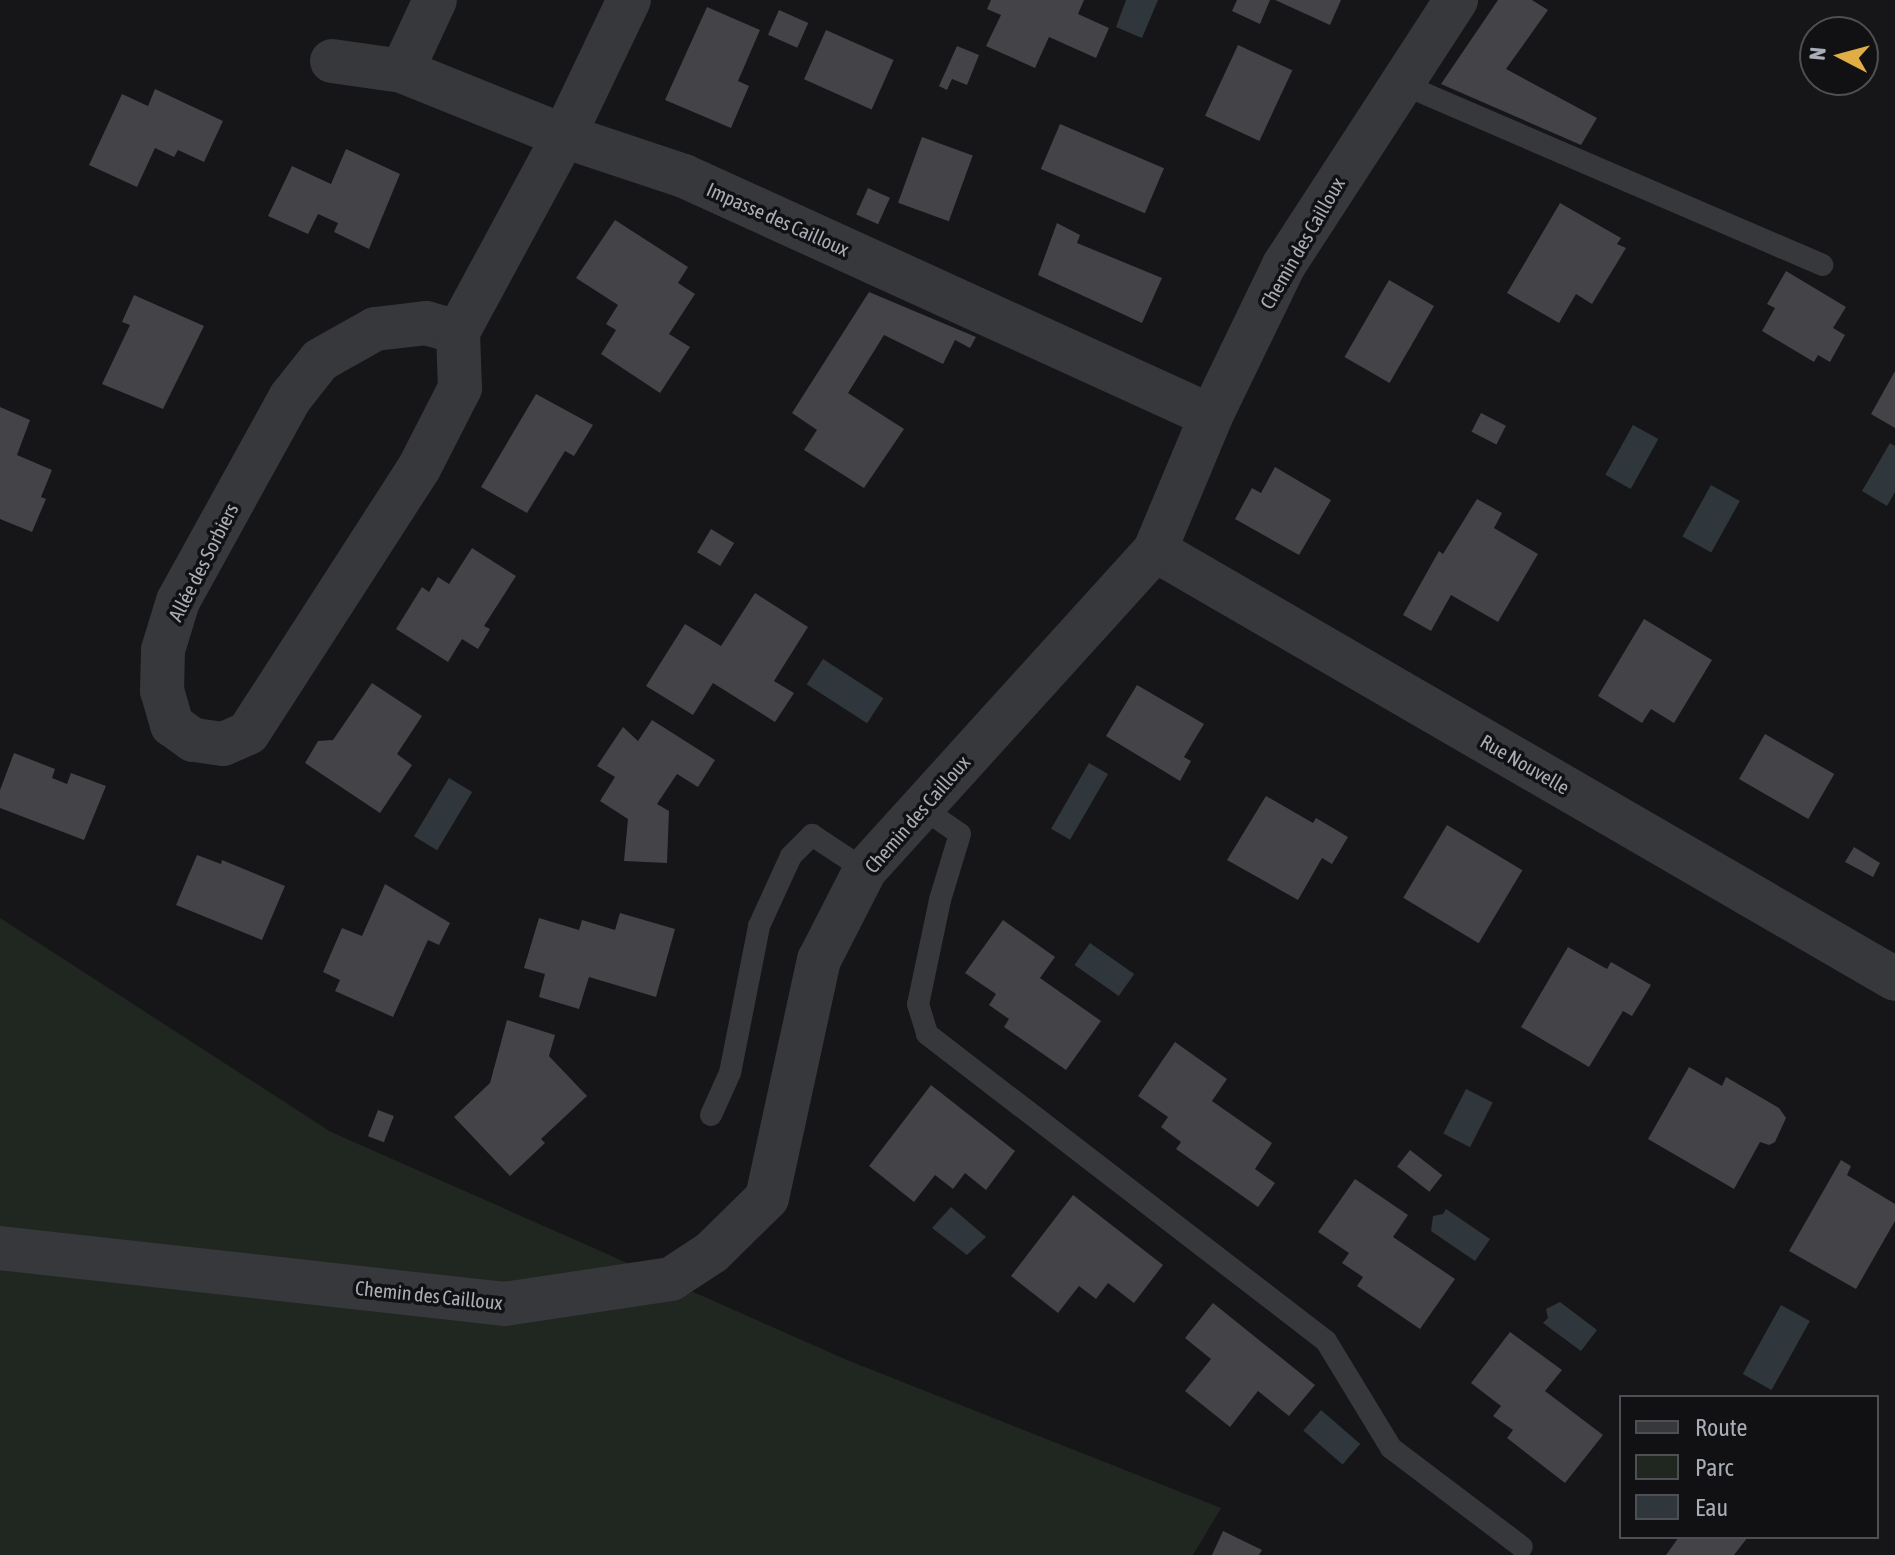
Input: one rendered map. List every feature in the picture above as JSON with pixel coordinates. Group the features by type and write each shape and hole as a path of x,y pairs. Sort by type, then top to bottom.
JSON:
{"street":[{"path":"402,71 435,0"},
{"path":"458,332 564,136 629,0"},
{"name":"Chemin des Cailloux","path":"0,1248 504,1304 671,1279 712,1252 767,1198 819,960 865,870 1155,550 1211,416 1284,265 1456,0"},
{"name":"Impasse des Cailloux","path":"332,61 402,71 564,136 684,176 1211,416"},
{"name":"Allée des Sorbiers","path":"426,323 458,332 460,388 419,468 248,733 223,744 193,740 172,725 162,691 163,650 178,601 290,398 320,360 375,329 426,323"},
{"name":"Rue Nouvelle","path":"1155,550 1895,979"}],"lane":[{"path":"1400,83 1823,265"},
{"path":"921,807 960,834 940,900 918,1004 927,1034 1326,1341 1391,1448 1522,1547"},
{"path":"711,1115 730,1073 759,926 791,856 812,835 865,870"}],"green space":[{"path":"0,918 331,1132 847,1360 1221,1508 1193,1555 0,1555"}],"water":[{"path":"1126,0 1158,0 1142,38 1116,27"},
{"path":"1633,425 1658,439 1631,489 1605,475"},
{"path":"1890,443 1895,446 1895,492 1887,506 1862,491"},
{"path":"1711,485 1740,501 1711,553 1682,537"},
{"path":"823,659 883,698 867,723 807,684"},
{"path":"1089,763 1108,774 1070,840 1051,829"},
{"path":"449,778 472,792 437,850 414,836"},
{"path":"1090,943 1134,974 1119,996 1075,965"},
{"path":"1466,1089 1493,1103 1470,1147 1443,1134"},
{"path":"951,1207 986,1237 967,1255 932,1228"},
{"path":"1446,1209 1490,1239 1475,1261 1431,1231 1433,1216 1443,1214"},
{"path":"1560,1302 1597,1330 1581,1351 1543,1323 1548,1318 1546,1309"},
{"path":"1781,1305 1810,1321 1772,1390 1743,1374"},
{"path":"1321,1410 1360,1444 1343,1464 1303,1430"}],"building":[{"path":"991,0 1084,0 1078,14 1109,28 1096,58 1049,37 1035,68 986,46 1001,15 987,9"},
{"path":"1237,0 1270,0 1260,24 1232,11"},
{"path":"1275,0 1341,0 1330,25"},
{"path":"1498,0 1532,0 1548,10 1506,69 1597,118 1581,145 1441,84"},
{"path":"707,7 760,30 738,81 749,86 731,128 665,100"},
{"path":"779,10 808,23 797,48 768,35"},
{"path":"826,30 894,60 872,109 804,79"},
{"path":"1238,45 1292,70 1259,141 1205,116"},
{"path":"957,46 979,55 967,85 952,79 947,90 939,86"},
{"path":"155,89 223,121 204,162 178,150 174,157 155,148 137,187 89,165 122,94 148,106"},
{"path":"1060,124 1164,168 1145,213 1041,169"},
{"path":"922,137 973,155 949,221 898,203"},
{"path":"346,149 400,174 369,249 334,232 338,223 318,214 308,234 268,216 292,166 331,184"},
{"path":"868,188 890,198 878,224 856,214"},
{"path":"1560,203 1621,238 1617,244 1626,248 1592,304 1576,294 1559,323 1507,293"},
{"path":"615,220 688,267 678,283 695,294 669,334 690,347 660,393 601,354 616,330 606,324 618,305 576,278"},
{"path":"1057,223 1080,235 1077,243 1162,278 1142,323 1038,275"},
{"path":"1786,271 1846,307 1833,328 1845,335 1830,362 1818,355 1814,362 1762,331 1775,308 1767,304"},
{"path":"1389,280 1434,306 1390,383 1344,357"},
{"path":"869,292 976,337 970,348 955,340 943,364 884,335 848,393 904,429 864,488 804,450 817,430 792,413"},
{"path":"134,295 204,326 163,409 102,384 130,325 122,322"},
{"path":"1895,371 1895,428 1871,414"},
{"path":"536,394 593,425 574,456 565,451 527,513 481,487"},
{"path":"0,407 30,420 17,455 52,470 41,497 46,499 32,532 0,519"},
{"path":"1481,413 1506,426 1496,444 1471,432"},
{"path":"1275,467 1331,500 1299,555 1235,519 1252,488 1261,493"},
{"path":"1477,499 1502,513 1494,528 1538,554 1498,622 1451,595 1431,631 1403,615 1439,551 1443,554"},
{"path":"711,529 734,543 720,566 697,552"},
{"path":"472,548 516,576 484,626 490,629 478,649 462,639 448,662 396,629 422,587 429,592 438,577 449,584"},
{"path":"755,593 808,627 774,681 794,693 775,722 713,683 693,715 646,686 685,624 721,646"},
{"path":"1644,619 1712,660 1674,723 1651,709 1642,723 1598,696"},
{"path":"372,683 422,716 397,754 412,765 380,813 305,763 318,741 333,740"},
{"path":"1137,685 1204,724 1184,757 1191,761 1180,781 1106,736"},
{"path":"652,720 715,760 698,787 677,774 657,804 669,811 667,863 624,861 628,819 600,801 615,777 597,766 623,727 638,741"},
{"path":"1765,734 1834,774 1808,819 1739,779"},
{"path":"14,753 55,769 52,778 67,784 71,773 106,786 84,840 0,808 0,790"},
{"path":"1266,796 1313,823 1316,818 1348,837 1332,864 1322,858 1298,900 1227,860"},
{"path":"1447,825 1522,870 1479,943 1403,898"},
{"path":"1854,847 1880,863 1873,877 1845,862"},
{"path":"197,855 221,864 222,860 285,886 262,940 176,905"},
{"path":"385,884 450,923 439,945 428,940 393,1017 335,991 340,980 323,972 342,928 362,936"},
{"path":"620,913 675,929 656,997 589,977 579,1009 539,997 545,974 524,968 539,918 579,930 582,920 615,930"},
{"path":"1003,920 1055,957 1040,978 1101,1021 1066,1070 1004,1027 1009,1019 989,1005 996,994 965,973"},
{"path":"1568,947 1607,969 1611,962 1651,985 1632,1016 1623,1011 1589,1067 1521,1027"},
{"path":"507,1020 555,1035 549,1056 587,1096 541,1139 545,1143 510,1176 454,1117 490,1083"},
{"path":"1175,1042 1227,1079 1212,1101 1272,1143 1255,1169 1275,1183 1258,1207 1176,1149 1181,1142 1161,1127 1168,1117 1138,1096"},
{"path":"1689,1067 1722,1086 1726,1077 1779,1108 1786,1118 1775,1142 1769,1145 1760,1142 1734,1189 1648,1139"},
{"path":"931,1085 1015,1151 986,1190 965,1173 953,1189 935,1175 914,1202 869,1166"},
{"path":"378,1110 394,1116 384,1142 368,1136"},
{"path":"1410,1150 1442,1175 1429,1192 1397,1167"},
{"path":"1841,1160 1851,1166 1847,1175 1895,1204 1895,1221 1856,1289 1789,1251"},
{"path":"1355,1179 1408,1215 1393,1237 1455,1279 1420,1329 1357,1286 1363,1277 1342,1263 1349,1253 1318,1232"},
{"path":"1073,1195 1163,1265 1134,1303 1108,1283 1096,1299 1079,1286 1058,1313 1011,1276"},
{"path":"1213,1303 1315,1385 1289,1416 1258,1391 1230,1427 1185,1391 1211,1359 1185,1338"},
{"path":"1510,1332 1562,1370 1545,1391 1603,1435 1565,1483 1507,1438 1513,1430 1493,1416 1501,1406 1471,1383"},
{"path":"1223,1531 1262,1550 1259,1555 1212,1555"},
{"path":"1678,1539 1746,1539 1734,1555 1666,1555"}]}
